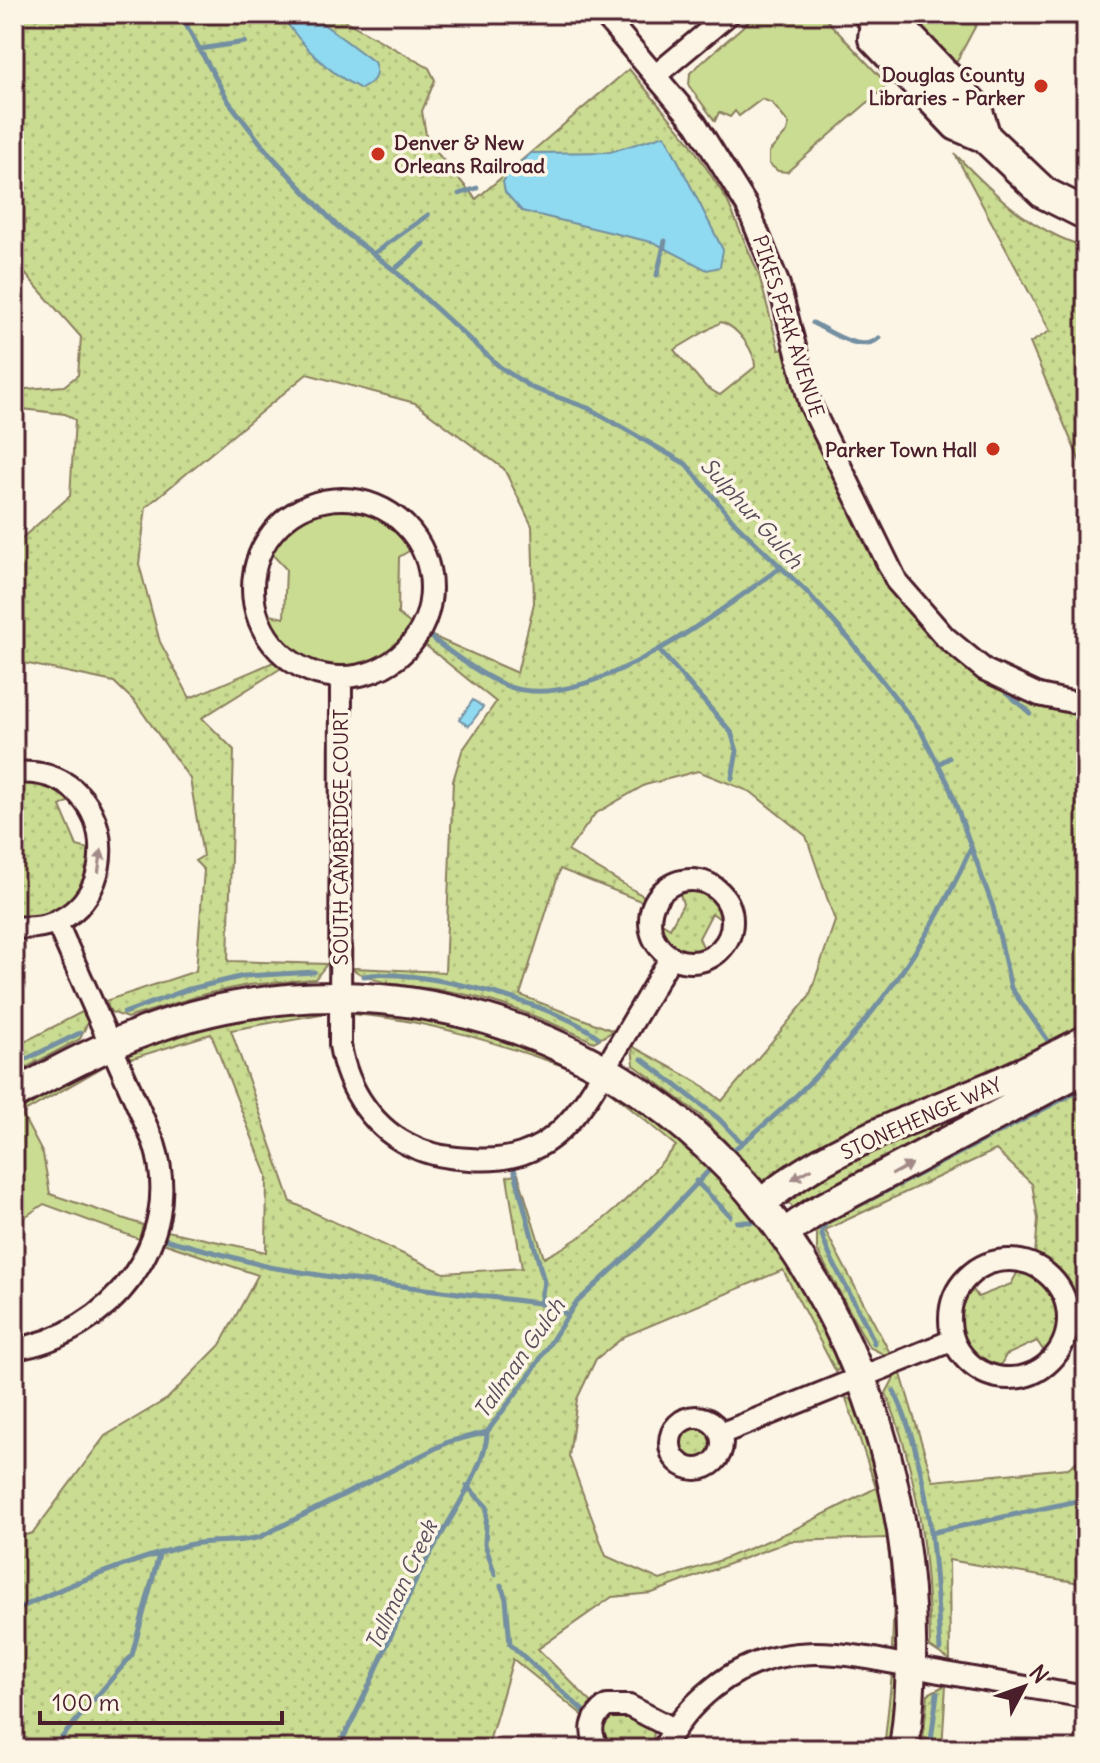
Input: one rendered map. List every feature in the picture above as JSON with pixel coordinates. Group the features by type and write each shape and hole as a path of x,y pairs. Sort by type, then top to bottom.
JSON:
{"main road":[{"path":"873,18 874,38 957,125 985,137 1039,189 1086,214"}],"street":[{"name":"PIKES PEAK AVENUE","path":"603,14 709,142 747,206 779,285 810,404 897,582 945,637 985,670 1039,695 1086,705"},
{"path":"656,75 729,14"},
{"path":"341,499 374,505 403,523 423,550 431,594 423,626 403,653 374,671 341,677 310,671 275,647 259,619 253,587 259,556 275,529 300,509 341,499"},
{"name":"SOUTH CAMBRIDGE COURT","path":"341,677 339,996 342,1055 360,1099 388,1132 413,1147 435,1154 493,1160 528,1153 576,1116 671,957"},
{"path":"14,773 44,775 69,786 88,806 99,831 101,858 94,884 78,906 56,921 37,927 14,927"},
{"path":"679,881 701,881 715,887 731,911 730,933 723,946 699,961 671,957 652,935 650,913 656,899 679,881"},
{"path":"14,1349 61,1337 96,1317 133,1278 155,1231 160,1186 158,1154 56,921"},
{"path":"14,1095 111,1045 154,1028 217,1009 281,999 339,996 414,1003 469,1014 530,1034 605,1069 652,1100 704,1144 785,1233 825,1298 861,1377 882,1437 899,1505 910,1585 911,1666 904,1749"},
{"name":"STONEHENGE WAY","path":"785,1233 815,1212 895,1173 1032,1081 1086,1040"},
{"name":"STONEHENGE WAY","path":"754,1196 780,1187 873,1137 1032,1081 1086,1068"},
{"path":"1007,1260 1027,1263 1045,1272 1064,1297 1068,1317 1061,1348 1048,1364 1030,1375 1000,1378 980,1371 964,1358 953,1340 949,1320 952,1299 962,1281 987,1264 1007,1260"},
{"path":"720,1434 953,1340"},
{"path":"663,1749 674,1729 699,1700 724,1679 780,1655 804,1651 843,1653 1086,1697"},
{"path":"600,1749 593,1740 592,1727 596,1716 607,1706 629,1706 674,1729"}],"green space":[{"path":"14,14 333,14 429,68 435,80 422,111 427,141 476,199 629,69 689,141 727,200 759,275 779,350 785,349 816,435 867,549 887,584 926,631 973,672 1027,701 1086,713 1086,1031 764,1182 700,1115 634,1065 632,1046 698,1082 722,1101 809,997 835,921 806,836 751,792 698,771 645,785 595,814 568,851 645,897 643,902 560,869 520,995 614,1031 594,1042 494,1002 446,990 375,980 351,968 445,972 453,781 462,751 496,702 424,644 430,635 517,673 534,603 532,526 504,469 415,403 307,374 146,507 139,564 160,642 190,698 276,661 283,667 202,718 234,750 228,961 327,964 315,979 248,985 205,994 127,1018 111,1012 105,1001 196,971 204,870 195,861 203,856 190,779 135,702 114,682 14,661 14,545 70,496 75,420 65,414 14,408 14,390 64,386 78,375 81,337 14,261","holes":["721,322 744,340 755,367 720,395 706,387 674,350"]},
{"path":"757,14 821,14 888,85 787,172 778,171 769,164 769,152 787,132 789,124 772,103 762,99 739,116 735,111 730,117 719,112 715,121 689,86 690,73"},
{"path":"899,14 982,14 952,70"},
{"path":"955,154 1015,210 1048,231 1086,247 1086,476 1030,343 1050,331"},
{"path":"342,506 384,518 400,530 414,548 399,557 398,614 416,628 385,658 361,669 346,671 331,670 302,660 279,640 266,614 284,618 286,569 268,550 299,519 319,510"},
{"path":"14,780 43,781 73,799 60,806 77,846 95,851 88,883 57,915 14,921"},
{"path":"688,886 712,895 726,918 724,922 712,913 699,938 705,951 685,955 664,944 655,925 657,920 670,928 683,904 678,888"},
{"path":"356,1007 498,1031 566,1067 434,1027 351,1014"},
{"path":"323,1009 326,1013 231,1030 291,1202 444,1273 522,1268 507,1177 518,1174 544,1258 600,1222 661,1163 676,1146 607,1089 610,1087 722,1175 805,1284 841,1366 836,1372 783,1270 625,1336 596,1359 577,1399 569,1456 606,1556 660,1580 721,1560 789,1532 876,1488 846,1398 855,1400 882,1472 902,1646 892,1649 894,1600 887,1538 790,1541 652,1593 612,1597 538,1649 593,1704 585,1717 513,1659 487,1749 14,1749 14,1538 33,1533 105,1436 167,1399 220,1345 258,1275 163,1243 167,1231 266,1252 267,1175 211,1034 130,1059 129,1049 243,1013"},
{"path":"82,1012 88,1022 80,1039 14,1074 14,1047"},
{"path":"106,1065 21,1114 17,1105"},
{"path":"1086,1075 1086,1310 1078,1311 1063,1277 1035,1255 1038,1219 1032,1184 996,1150 825,1230 890,1353 885,1355 869,1347 817,1250 817,1234 811,1227"},
{"path":"1008,1094 803,1209 794,1208 787,1202 788,1189 976,1103"},
{"path":"17,1105 43,1154 50,1194 143,1225 139,1239 44,1204 14,1224"},
{"path":"1020,1268 1034,1272 1054,1290 1061,1316 1060,1329 1045,1353 1037,1341 1006,1355 998,1370 985,1367 974,1359 958,1335 955,1307 960,1294 970,1285 978,1297 1011,1284"},
{"path":"901,1374 933,1481 1068,1468 1086,1455 1086,1584 949,1560 950,1660 930,1647 920,1518 907,1454 886,1393 895,1376"},
{"path":"695,1423 709,1429 715,1443 709,1457 695,1463 681,1457 675,1443 681,1429"},
{"path":"892,1674 898,1681 894,1749 884,1749"},
{"path":"946,1685 942,1749 922,1749 928,1694"},
{"path":"624,1710 654,1730 652,1749 610,1749 602,1743 599,1723 602,1717"}],"water":[{"path":"280,14 310,14 374,62 374,78 361,89 336,74 306,47"},
{"path":"665,135 723,250 720,267 707,270 655,243 522,211 505,192 503,182 508,173 531,153 610,152"},
{"path":"473,700 483,707 469,726 459,720"}],"waterway":[{"name":"Sulphur Gulch","path":"180,14 229,102 266,150 337,226 394,270 500,367 532,388 588,408 686,464 736,524 808,593 849,639 920,729 948,783 993,907 1011,988 1054,1049"},
{"path":"200,49 245,42"},
{"path":"459,194 477,188"},
{"path":"373,254 428,215"},
{"path":"657,275 665,241"},
{"path":"394,270 424,244"},
{"path":"813,323 855,343 864,344 879,338"},
{"path":"429,636 477,670 507,686 539,691 575,686 651,654 781,567"},
{"path":"659,650 731,732 737,751 732,778"},
{"path":"1005,691 1030,713"},
{"path":"938,764 949,758"},
{"name":"Tallman Gulch","path":"727,1155 801,1091 868,1018 925,937 970,850"},
{"path":"124,1013 186,990 244,976 314,972"},
{"path":"364,976 417,977 485,991 551,1012 598,1037"},
{"path":"14,1065 80,1033"},
{"path":"642,1059 718,1118 742,1143"},
{"path":"874,1343 828,1251 822,1229 827,1222 1084,1088"},
{"path":"512,1161 544,1282 540,1304"},
{"name":"Tallman Gulch","path":"14,1611 121,1566 187,1545 260,1537 448,1442 487,1432 531,1373 575,1304 638,1246 713,1166"},
{"path":"696,1181 730,1216"},
{"path":"737,1222 761,1222"},
{"path":"164,1239 269,1267 554,1305 567,1315"},
{"path":"894,1391 916,1451 923,1484 933,1552 940,1650"},
{"name":"Tallman Creek","path":"337,1749 418,1576 479,1465 487,1432"},
{"path":"467,1486 487,1507 485,1544 495,1575"},
{"path":"930,1533 1086,1499"},
{"path":"52,1749 132,1655 159,1555"},
{"path":"501,1585 506,1599 510,1644 588,1715"},
{"path":"930,1749 937,1693"}],"place":[{"name":"Douglas County Libraries - Parker","path":"1041,86"},
{"name":"Denver & New Orleans Railroad","path":"378,154"},
{"name":"Parker Town Hall","path":"993,449"}]}
